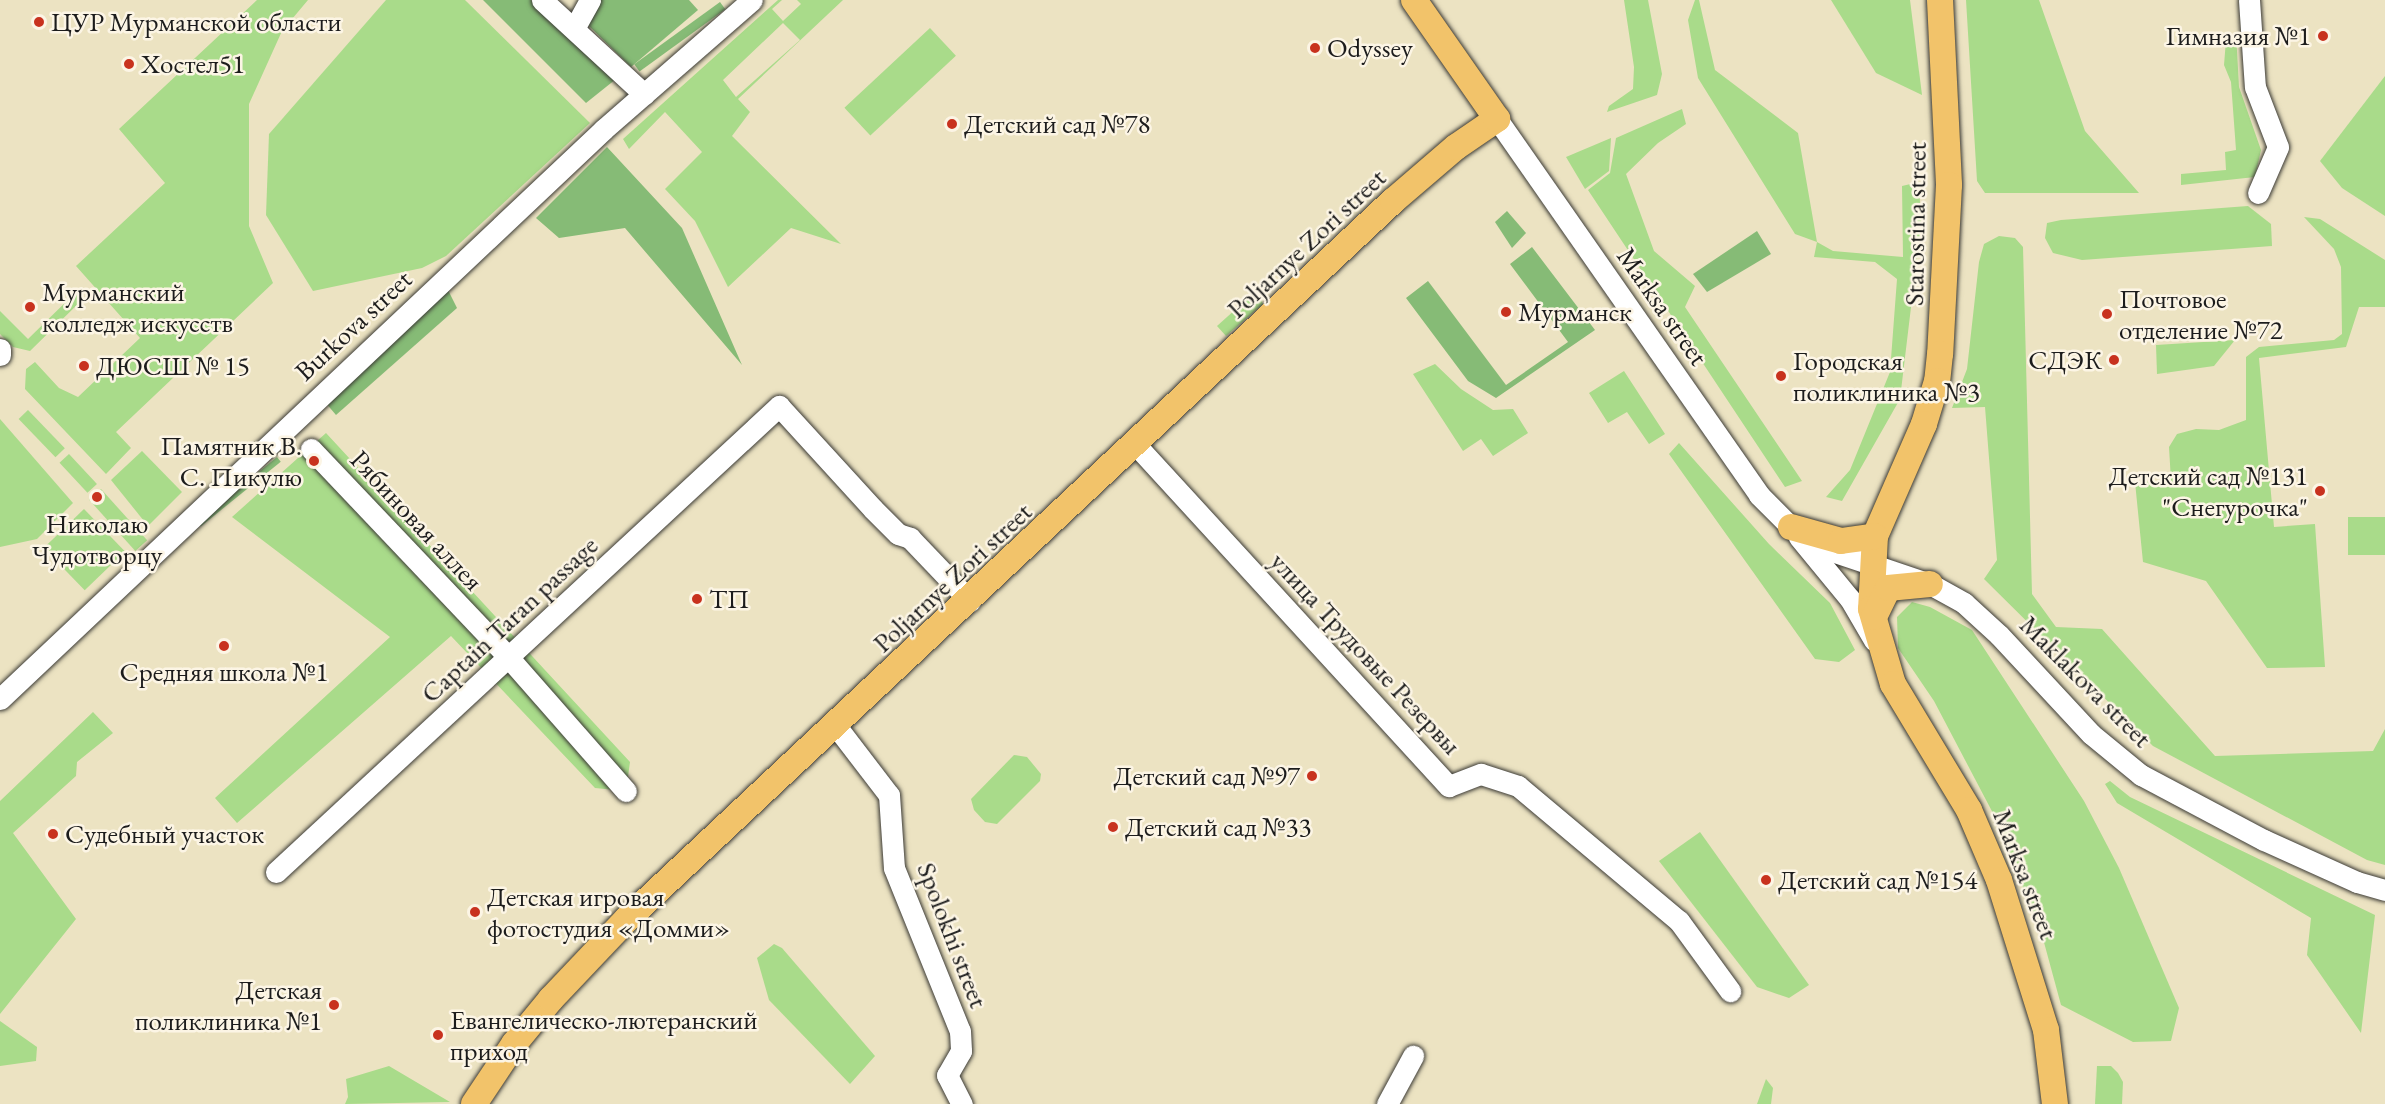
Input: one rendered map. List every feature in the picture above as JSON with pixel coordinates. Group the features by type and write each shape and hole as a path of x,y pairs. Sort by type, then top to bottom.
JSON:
{"main road":[{"name":"Marksa street","path":"1414,0 1497,119"},
{"name":"Starostina street","path":"1941,0 1948,185 1944,309 1937,381 1921,431 1875,536 1870,565 1872,623 1893,684 1969,810 1999,880 2046,1030 2055,1104"},
{"name":"Poljarnye Zori street","path":"474,1104 514,1044 577,969 1393,201 1456,147 1497,119"},
{"path":"1791,527 1841,541 1875,536"},
{"path":"1872,623 1888,588 1924,581"}],"street":[{"path":"542,0 575,27 644,94"},
{"path":"575,27 590,0"},
{"name":"Burkova street","path":"0,699 644,94 752,0"},
{"path":"2249,0 2255,87 2278,147 2258,193"},
{"name":"Marksa street","path":"1497,119 1766,503 1791,527 1832,551 1924,581"},
{"path":"0,349 0,355"},
{"name":"Captain Taran passage","path":"276,872 779,406 873,509 898,534 910,538 970,601"},
{"name":"улица Трудовые Резервы","path":"1136,445 1449,786 1481,774 1518,786 1679,921 1730,991"},
{"name":"Рябиновая аллея","path":"311,449 509,658 626,791"},
{"path":"1791,527 1850,599 1880,649"},
{"name":"Maklakova street","path":"1924,581 1983,620 2091,734 2141,775 2264,840 2357,882 2385,890"},
{"name":"Spolokhi street","path":"836,726 889,795 894,868 960,1031 961,1051 947,1075 962,1104"},
{"path":"1387,1104 1413,1056"}],"green space":[{"path":"257,0 308,0 282,31 249,104 249,226 273,283 116,432 131,448 106,474 25,389 26,369 35,362 59,388 78,397 140,338 76,266 165,183 119,129"},
{"path":"386,0 465,0 590,123 446,256 422,268 313,291 266,215 269,134"},
{"path":"483,0 531,0 616,79 586,103"},
{"path":"596,0 689,0 698,10 631,67 587,24"},
{"path":"778,0 782,0 772,9 783,21 801,4 797,0 843,0 738,99 750,112 732,136 841,244 791,228 728,287 695,221 665,189 702,152 665,112 629,149 623,139","holes":["783,23 800,40 736,97 723,80"]},
{"path":"1624,0 1648,0 1662,74 1657,95 1607,112 1609,106 1633,89 1634,67"},
{"path":"1695,0 1699,0 1715,70 1798,133 1817,242 1795,234 1698,78 1688,20"},
{"path":"1831,0 1910,0 1922,95 1876,73"},
{"path":"1966,0 2039,0 2085,131 2139,193 1985,193 1977,181"},
{"path":"720,2 725,9 640,72 634,64"},
{"path":"930,28 956,56 870,136 844,108"},
{"path":"2236,33 2239,87 2261,150 2255,177 2181,185 2181,174 2226,170 2225,152 2236,150 2231,82 2224,65 2226,40"},
{"path":"2385,76 2385,216 2342,188 2320,161"},
{"path":"1682,109 1686,124 1658,143 1626,174 1654,251 1695,286 1685,307 1802,481 1785,487 1588,190 1610,173 1616,138"},
{"path":"1611,138 1609,171 1585,189 1566,157"},
{"path":"607,147 682,228 742,365 625,228 559,238 536,218"},
{"path":"1919,182 1921,224 1900,399 1842,501 1826,497 1850,470 1890,372 1897,279 1875,262 1814,257 1817,242 1833,251 1903,257 1902,186"},
{"path":"2248,206 2271,224 2272,246 2082,260 2053,253 2045,238 2047,223 2061,220"},
{"path":"1507,211 1526,233 1512,248 1495,222"},
{"path":"2304,217 2320,219 2385,260 2385,307 2359,307 2346,347 2259,358 2274,527 2315,524 2325,667 2267,668 2206,581 2143,562 2135,482 2171,481 2169,447 2177,434 2196,429 2219,430 2246,420 2246,357 2259,347 2334,340 2342,334 2341,267 2334,249"},
{"path":"1757,231 1771,254 1707,292 1693,274"},
{"path":"1999,236 2015,238 2023,247 2032,594 2056,627 2102,629 2215,756 2373,751 2385,729 2385,865 2367,860 2153,746 1984,579 1997,560 1985,407 1952,408 1967,369 1979,262 1984,244"},
{"path":"1532,247 1595,330 1496,398 1468,381 1406,298 1428,281 1506,385 1568,342 1510,264"},
{"path":"447,288 457,308 336,415 325,402"},
{"path":"1257,290 1263,304 1226,336 1217,326"},
{"path":"76,292 82,300 30,351 13,347 0,334 0,311 28,339"},
{"path":"2235,340 2214,366 2157,374 2156,345"},
{"path":"1435,364 1461,389 1493,410 1513,409 1528,433 1493,456 1481,439 1463,451 1413,374"},
{"path":"1624,371 1665,434 1649,444 1627,412 1608,423 1589,393"},
{"path":"28,410 65,448 55,457 19,419"},
{"path":"0,419 73,503 37,539 0,547"},
{"path":"326,433 630,762 626,791 595,788 451,636 237,823 215,798 390,637 232,517"},
{"path":"1679,443 1769,544 1830,603 1855,650 1839,662 1815,659 1669,454"},
{"path":"142,451 182,492 148,526 111,480"},
{"path":"69,454 97,484 87,493 59,463"},
{"path":"277,457 281,462 201,526 197,522"},
{"path":"101,489 147,540 135,551 89,500"},
{"path":"84,509 125,551 85,590 44,548"},
{"path":"2348,517 2385,517 2385,555 2348,555"},
{"path":"1912,602 1930,607 1972,630 2084,801 2119,868 2179,1008 2171,1041 2133,1042 2061,1005 2042,935 1995,817 1934,701 1898,648 1897,617"},
{"path":"93,712 113,733 77,762 76,776 13,833 76,919 0,1014 0,801"},
{"path":"1014,755 1027,757 1041,774 1040,781 997,824 985,822 974,810 971,799"},
{"path":"2110,781 2130,797 2375,915 2361,1033 2307,955 2311,918 2117,803 2105,784"},
{"path":"1700,832 1809,985 1789,998 1757,987 1659,861"},
{"path":"774,944 782,948 875,1056 850,1084 769,1000 757,958"},
{"path":"0,1021 37,1047 36,1061 0,1066"},
{"path":"389,1066 450,1102 345,1104 348,1097 346,1079"},
{"path":"2097,1066 2111,1066 2118,1073 2123,1082 2122,1104 2095,1104"},
{"path":"1766,1079 1773,1088 1771,1104 1757,1104"}],"place":[{"name":"ЦУР Мурманской области","path":"39,22"},
{"name":"Гимназия №1","path":"2323,36"},
{"name":"Odyssey","path":"1315,48"},
{"name":"Хостел51","path":"129,64"},
{"name":"Детский сад №78","path":"952,124"},
{"name":"Мурманский колледж искусств","path":"30,307"},
{"name":"Мурманск","path":"1506,312"},
{"name":"Почтовое отделение №72","path":"2107,314"},
{"name":"СДЭК","path":"2114,360"},
{"name":"ДЮСШ № 15","path":"84,366"},
{"name":"Городская поликлиника №3","path":"1781,376"},
{"name":"Памятник В. С. Пикулю","path":"314,461"},
{"name":"Детский сад №131 \"Снегурочка\"","path":"2320,491"},
{"name":"Николаю Чудотворцу","path":"97,497"},
{"name":"ТП","path":"697,599"},
{"name":"Средняя школа №1","path":"224,646"},
{"name":"Детский сад №97","path":"1312,776"},
{"name":"Детский сад №33","path":"1113,827"},
{"name":"Судебный участок","path":"53,834"},
{"name":"Детский сад №154","path":"1766,880"},
{"name":"Детская игровая фотостудия «Домми»","path":"475,912"},
{"name":"Детская поликлиника №1","path":"334,1005"},
{"name":"Евангелическо-лютеранский приход","path":"438,1035"}]}
